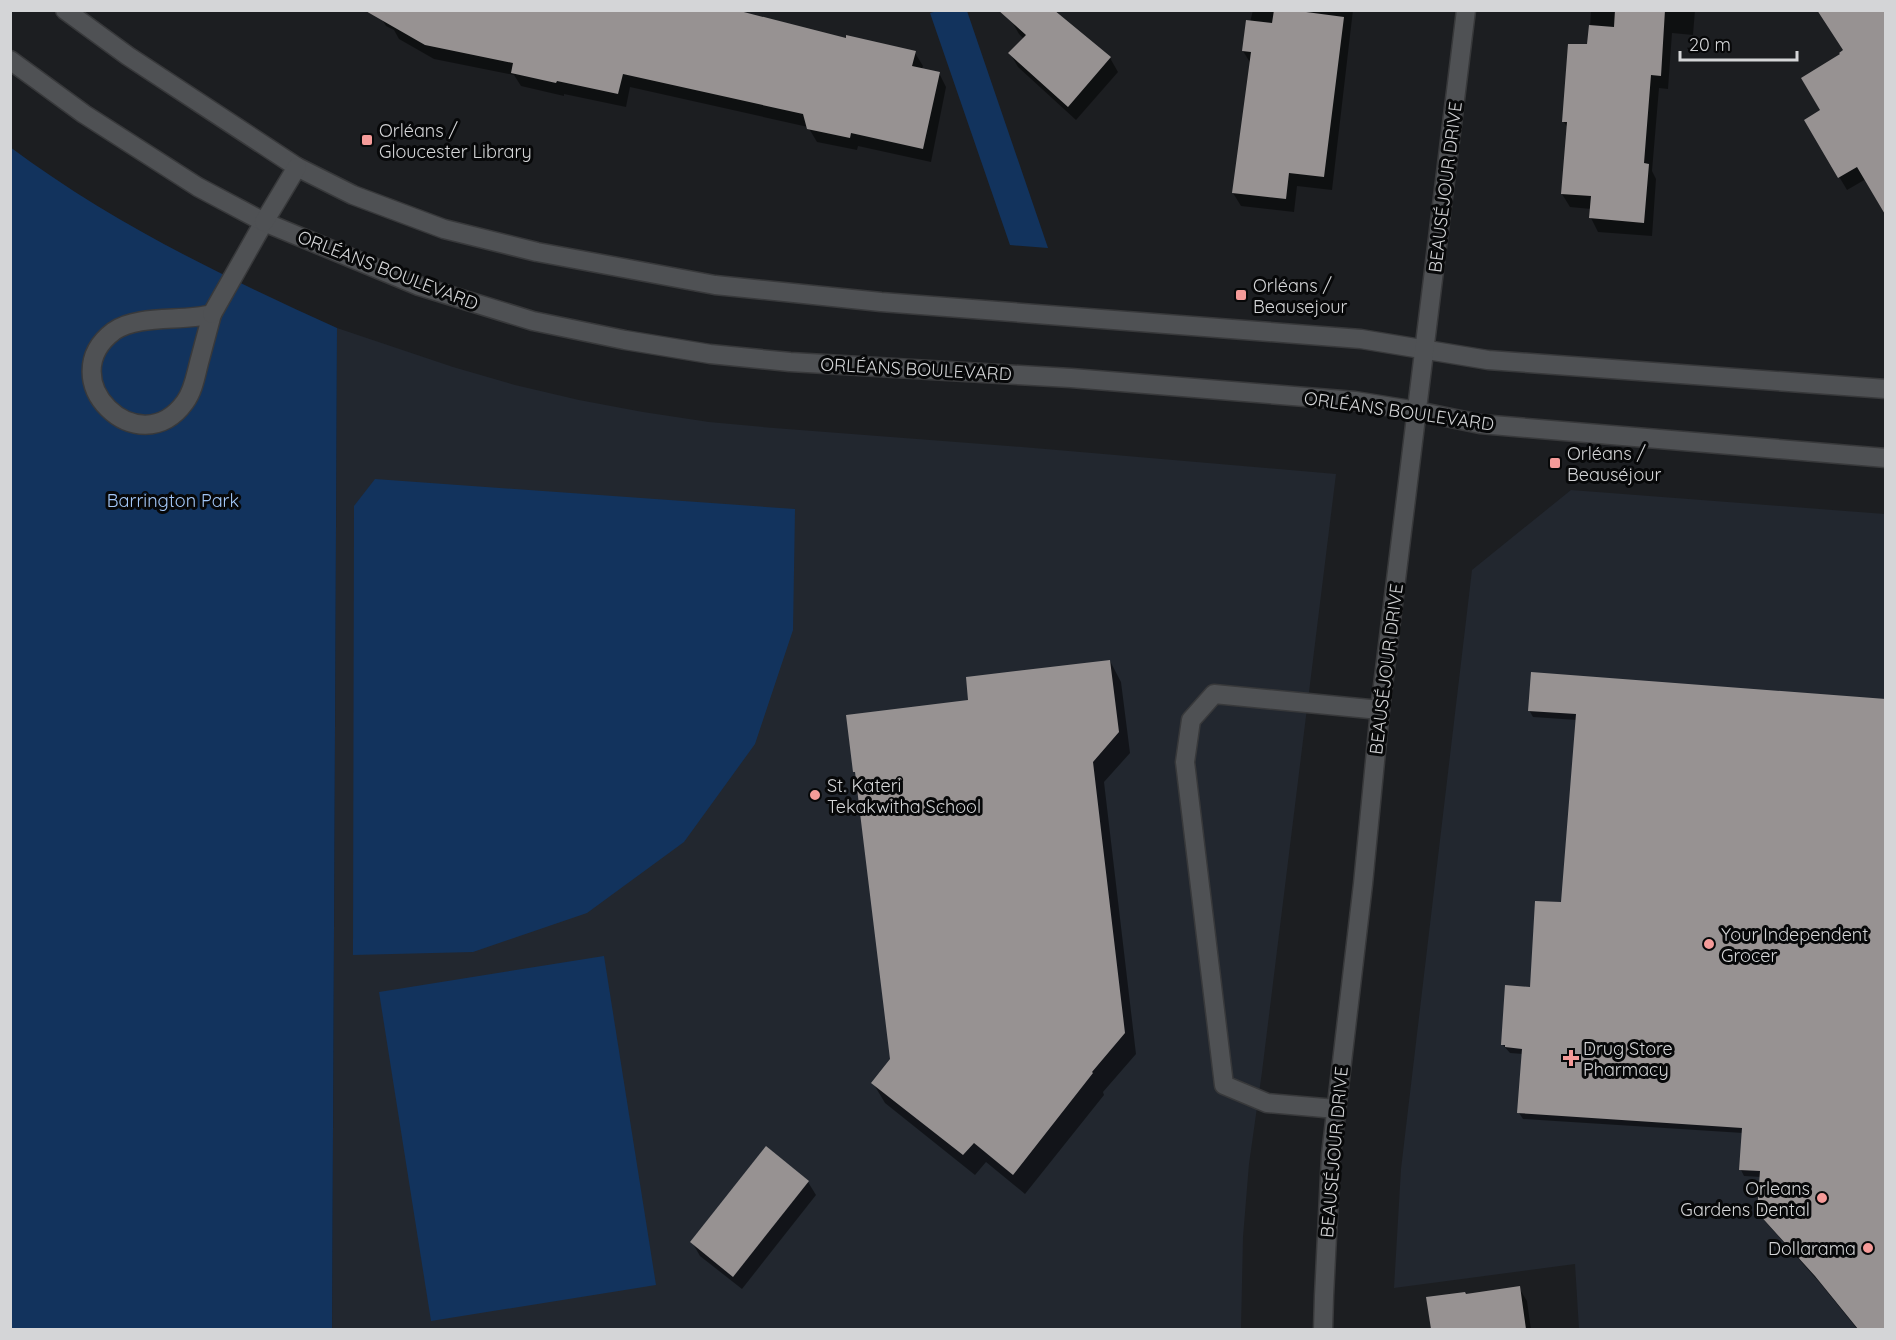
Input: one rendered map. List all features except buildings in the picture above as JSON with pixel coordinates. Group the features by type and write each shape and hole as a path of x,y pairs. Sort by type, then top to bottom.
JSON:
{"main road":[{"path":"64,10 137,62 297,167 353,195 444,229 537,252 715,285 881,302 1361,339 1488,360 1886,389"},
{"name":"BEAUSÉJOUR DRIVE","path":"1323,1329 1331,1155 1363,884 1380,710 1466,10"},
{"name":"ORLÉANS BOULEVARD","path":"10,60 84,114 198,187 264,222 419,286 533,321 688,351 790,362 1071,378 1343,400 1417,411 1480,424 1886,458"},
{"path":"212,314 197,318 130,323 115,331 102,343 94,357 91,373 94,389 102,404 113,415 128,423 145,425 162,421 177,412 192,387 212,314 297,167"},
{"path":"1336,1109 1268,1103 1224,1085 1185,762 1191,720 1214,694 1380,710"}],"shaded area":[{"name":"St. Kateri Tekakwitha School","path":"337,328 515,385 579,400 709,422 1336,474 1249,1164 1243,1237 1241,1329 332,1330"},
{"path":"1571,490 1885,514 1885,1329 1579,1329 1575,1264 1394,1288 1401,1169 1472,570"}],"green space":[{"path":"941,10 967,11 1048,248 1010,245 930,13"},
{"name":"Barrington Park","path":"10,147 128,224 210,268 337,328 332,1329 11,1329"},
{"path":"375,479 795,509 793,630 755,744 684,842 587,913 473,952 353,955 354,506"},
{"path":"604,956 656,1285 431,1321 379,992"}],"place":[{"name":"Orléans / Gloucester Library","path":"367,140"},
{"name":"Orléans / Beausejour","path":"1241,295"},
{"name":"Orléans / Beauséjour","path":"1555,463"},
{"name":"St. Kateri Tekakwitha School","path":"815,795"},
{"name":"Your Independent Grocer","path":"1709,944"},
{"name":"Drug Store Pharmacy","path":"1571,1058"},
{"name":"Orleans Gardens Dental","path":"1822,1198"},
{"name":"Dollarama","path":"1868,1248"}]}
